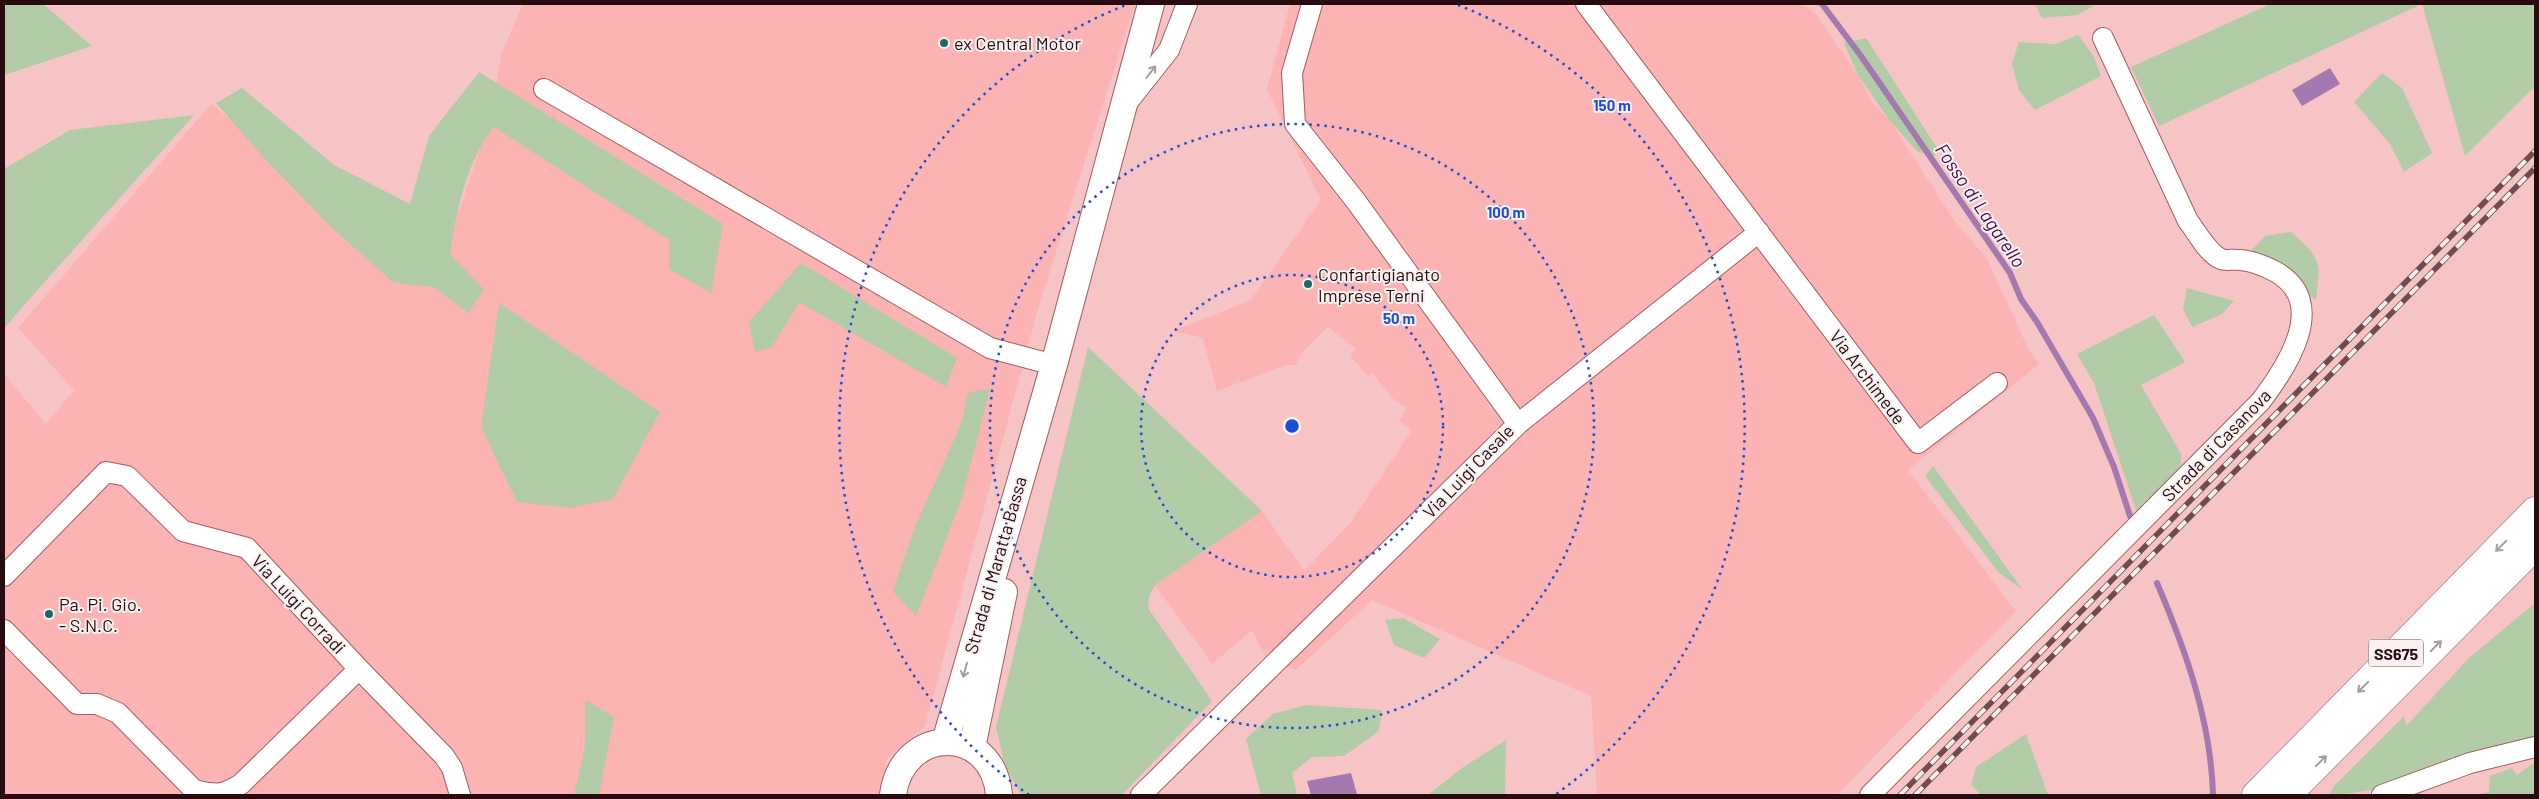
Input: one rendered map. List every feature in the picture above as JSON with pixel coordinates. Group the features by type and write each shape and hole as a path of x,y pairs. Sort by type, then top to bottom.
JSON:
{"highway":[{"name":"SS675","path":"2256,795 2535,511"},
{"name":"SS675","path":"2287,795 2535,546"}],"main road":[{"name":"Strada di Maratta Bassa","path":"945,742 1050,377 1150,4"},
{"name":"Strada di Maratta Bassa","path":"972,748 1050,377"},
{"path":"893,795 895,780 902,765 914,753 928,745 945,742 959,743 972,748 988,763 1002,791"}],"street":[{"name":"Strada di Maratta Bassa","path":"1121,110 1169,50 1187,4"},
{"name":"Via Luigi Casale","path":"1142,795 1518,424 1355,200 1295,124 1292,72 1312,4"},
{"name":"Via Archimede","path":"1586,4 1918,443 1997,383"},
{"name":"Strada di Casanova","path":"1870,795 2261,401 2280,375 2301,333 2300,302 2292,286 2277,273 2252,261 2221,259 2207,247 2188,221 2102,38"},
{"path":"544,89 990,348 1050,377"},
{"path":"1518,424 1759,232"},
{"name":"Via Luigi Corradi","path":"4,576 106,472 127,476 183,531 247,548 359,669 444,756 452,768 460,795"},
{"name":"Via Luigi Corradi","path":"4,630 77,704 97,704 118,713 194,790 210,794 225,794 241,784 359,669"},
{"path":"2382,795 2470,763 2535,747"}],"shaded area":[{"path":"523,4 1135,4 1040,302 925,726 887,759 880,795 4,795 4,374 46,424 74,390 18,328 211,104 435,285 490,118 502,52"},
{"path":"1290,4 1802,4 1816,14 1858,75 1873,104 1890,121 1954,220 1987,259 2028,348 2039,364 1908,470 2016,611 1837,795 1597,795 1591,696 1372,600 1296,670 1266,658 1252,630 1212,664 1155,585 1262,511 1304,571 1351,522 1412,430 1399,421 1407,408 1392,398 1373,373 1368,377 1350,355 1356,349 1328,327 1299,356 1296,365 1286,365 1217,391 1203,338 1173,331 1251,300 1321,200 1267,89"},
{"path":"2330,68 2340,84 2302,106 2292,90"},
{"path":"1351,773 1357,794 1311,795 1307,781"}],"green space":[{"path":"4,4 43,4 92,46 4,75"},
{"path":"2035,4 2097,4 2077,15 2042,18"},
{"path":"2266,4 2422,4 2159,126 2131,67 2266,6"},
{"path":"2422,4 2535,4 2535,86 2465,156"},
{"path":"2078,35 2094,57 2101,76 2035,110 2019,90 2012,64 2019,42 2056,44"},
{"path":"1866,38 1939,151 1934,156 1918,152 1890,121 1858,75 1844,43"},
{"path":"479,72 723,224 711,293 669,269 669,240 494,127 476,155 464,187 450,254 484,290 468,313 433,287 394,283 331,227 264,158 216,103 242,88 334,165 410,204 429,136"},
{"path":"2382,73 2402,88 2432,153 2404,172 2390,144 2354,102"},
{"path":"194,115 4,329 4,169 70,130"},
{"path":"2291,232 2308,248 2317,261 2316,300 2288,282 2250,252 2265,236"},
{"path":"801,263 957,358 946,387 799,302 772,347 755,352 749,322"},
{"path":"2187,288 2234,301 2222,314 2192,327 2183,309"},
{"path":"499,303 660,412 613,499 570,508 517,502 481,427"},
{"path":"2154,315 2185,362 2141,385 2181,454 2180,474 2137,513 2094,383 2077,354"},
{"path":"1088,347 1262,511 1155,585 1149,596 1148,608 1212,701 1122,795 1021,795 1004,763 996,727"},
{"path":"990,388 962,498 916,616 893,591 915,527 961,424 968,393"},
{"path":"1933,466 2022,589 1999,573 1925,476"},
{"path":"2535,603 2535,737 2489,749 2407,782 2372,790 2329,795 2334,786 2404,716 2406,726 2469,658"},
{"path":"1403,618 1440,639 1424,658 1394,645 1385,620"},
{"path":"585,700 614,717 599,795 574,795 585,746"},
{"path":"1306,705 1382,710 1379,731 1344,756 1312,757 1292,773 1297,795 1261,795 1246,739 1273,714"},
{"path":"2026,734 2048,795 1981,795 1971,785 1976,767"},
{"path":"1506,740 1505,795 1428,795 1462,768"},
{"path":"2535,762 2535,795 2471,795 2489,792 2490,776 2512,768 2517,775"}],"waterway":[{"name":"Fosso di Lagarello","path":"1822,4 1861,56 2010,273 2021,299 2037,322 2093,418 2114,467 2130,516"},
{"name":"Fosso di Lagarello","path":"2157,583 2178,634 2202,713 2211,767 2213,795"}],"railway":[{"path":"1900,795 2535,151"},
{"path":"1915,795 2535,168"}],"place":[{"name":"ex Central Motor","path":"944,43"},
{"name":"Confartigianato Imprese Terni","path":"1308,284"},
{"name":"Pa. Pi. Gio. - S.N.C.","path":"49,614"}]}
